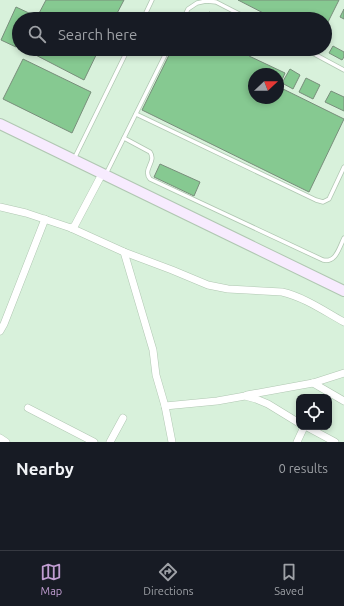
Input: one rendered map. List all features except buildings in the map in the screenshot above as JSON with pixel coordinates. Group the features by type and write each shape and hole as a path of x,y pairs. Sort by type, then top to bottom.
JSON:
{"street":[{"path":"0,124 344,291"},
{"path":"71,228 75,225 104,175"},
{"path":"0,207 16,212 26,213 71,228 124,252 172,270 208,286 228,289 282,292 290,294 344,322"},
{"path":"0,331 45,219"},
{"path":"124,252 153,350 156,375 165,406 172,442"},
{"path":"165,406 217,401 245,396 313,383 344,373"},
{"path":"313,383 344,400"},
{"path":"245,396 268,404 296,421"},
{"path":"28,408 94,442"},
{"path":"110,442 123,418"},
{"path":"297,442 303,430"},
{"path":"313,430 335,442"},
{"path":"0,438 6,442"}],"lane":[{"path":"146,12 152,0"},
{"path":"186,12 188,9 197,3 206,1 216,1 236,12"},
{"path":"73,160 125,56"},
{"path":"104,175 165,56"},
{"path":"318,56 344,70"},
{"path":"136,114 323,202 329,199 344,167"},
{"path":"124,138 150,152 152,155 147,171 150,179 323,260 328,261 333,259 344,238"}]}
